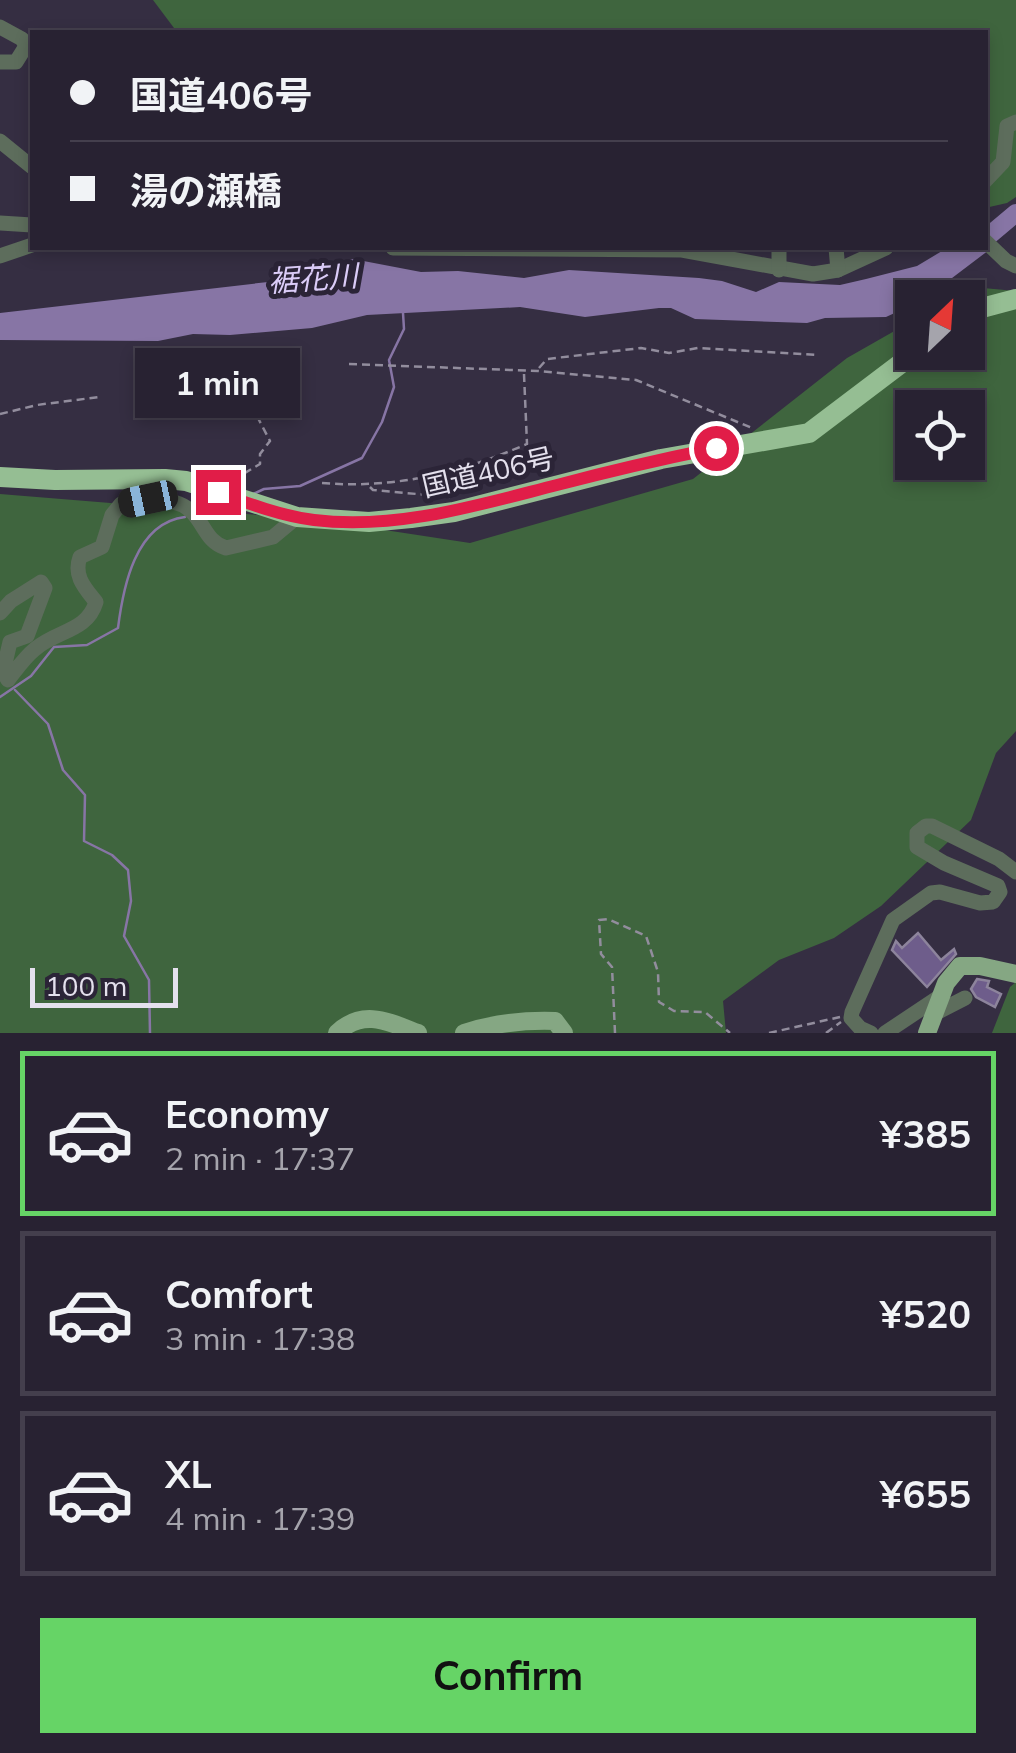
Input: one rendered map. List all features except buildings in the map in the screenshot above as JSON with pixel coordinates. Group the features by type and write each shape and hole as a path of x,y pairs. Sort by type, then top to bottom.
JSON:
{"highway":[{"path":"985,307 1016,299"},
{"name":"国道406号","path":"223,487 289,515 369,522 454,512 660,460 809,433 895,368"},
{"path":"0,476 165,479 223,487"}],"main road":[{"path":"927,1033 946,983 960,966 1016,974"},
{"path":"337,1033 366,1018 382,1018 418,1033"},
{"path":"464,1033 487,1025 531,1020 556,1021 564,1033"}],"street":[{"path":"0,27 22,39 26,46 16,62 0,62"},
{"path":"988,179 1003,162 1007,126 1016,122"},
{"path":"0,141 30,165"},
{"path":"0,223 30,225"},
{"path":"988,243 1011,264"},
{"path":"0,256 30,246"},
{"path":"682,250 813,274 838,270 882,250"},
{"path":"779,250 779,270"},
{"path":"836,250 838,270"},
{"path":"0,613 32,586 41,582 45,588 27,636 10,642 2,672 8,680 32,651 92,617 96,602 80,580 76,566 80,557 102,547 112,516 121,504 148,499 175,503 192,511 207,536 226,548 273,538 289,515"},
{"path":"872,1033 851,1018 893,920 930,893 940,892 980,904 992,902 1000,892 998,886 944,864 917,847 916,833 932,826 999,859 1016,872"},
{"path":"885,1033 939,1004 965,998"}],"path":[{"path":"538,371 547,359 640,348 670,353 698,348 817,355"},
{"path":"349,364 538,371 636,380 783,438"},
{"path":"322,483 369,486 476,466 527,444 524,372"},
{"path":"0,414 37,404 99,396"},
{"path":"223,487 260,464 260,454 270,441 258,418 264,407"},
{"path":"369,486 373,490 451,497"},
{"path":"615,1033 612,967 602,954 600,937 599,920 608,919 646,936 658,972 659,1002 674,1011 705,1012 730,1033"},
{"path":"769,1033 838,1017 851,1018"},
{"path":"826,1033 851,1018"}],"green space":[{"path":"153,0 1016,0 1016,197 988,207 988,30 176,30"},
{"path":"985,288 1016,291 1016,731 996,753 971,820 881,906 834,938 779,960 723,1001 726,1033 0,1033 0,494 319,520 470,543 693,479 847,358 895,331 895,370 985,370"},
{"path":"1016,982 1016,1033 992,1033 1010,987"}],"water":[{"path":"944,250 989,250 949,280 895,280 895,313 886,317 825,318 807,323 695,319 671,308 659,308 585,317 520,307 367,315 312,328 193,334 158,341 0,340 0,313 268,282 353,259 421,272 458,271 524,278 569,270 699,278 756,292 779,282 840,285 917,266"}],"waterway":[{"name":"裾花川","path":"988,236 1016,213"},
{"path":"253,494 264,489 300,486 362,458 382,422 394,387 389,360 404,329 403,313"},
{"path":"203,515 233,505"},
{"path":"0,697 31,676 54,647 87,645 118,628 128,577 143,544 154,531 185,517"},
{"path":"15,690 48,724 63,770 85,795 84,841 112,855 128,870 131,901 124,936 149,980 150,1033"}],"route":[{"path":"218,492 297,517 369,522 454,512 716,448"}]}
